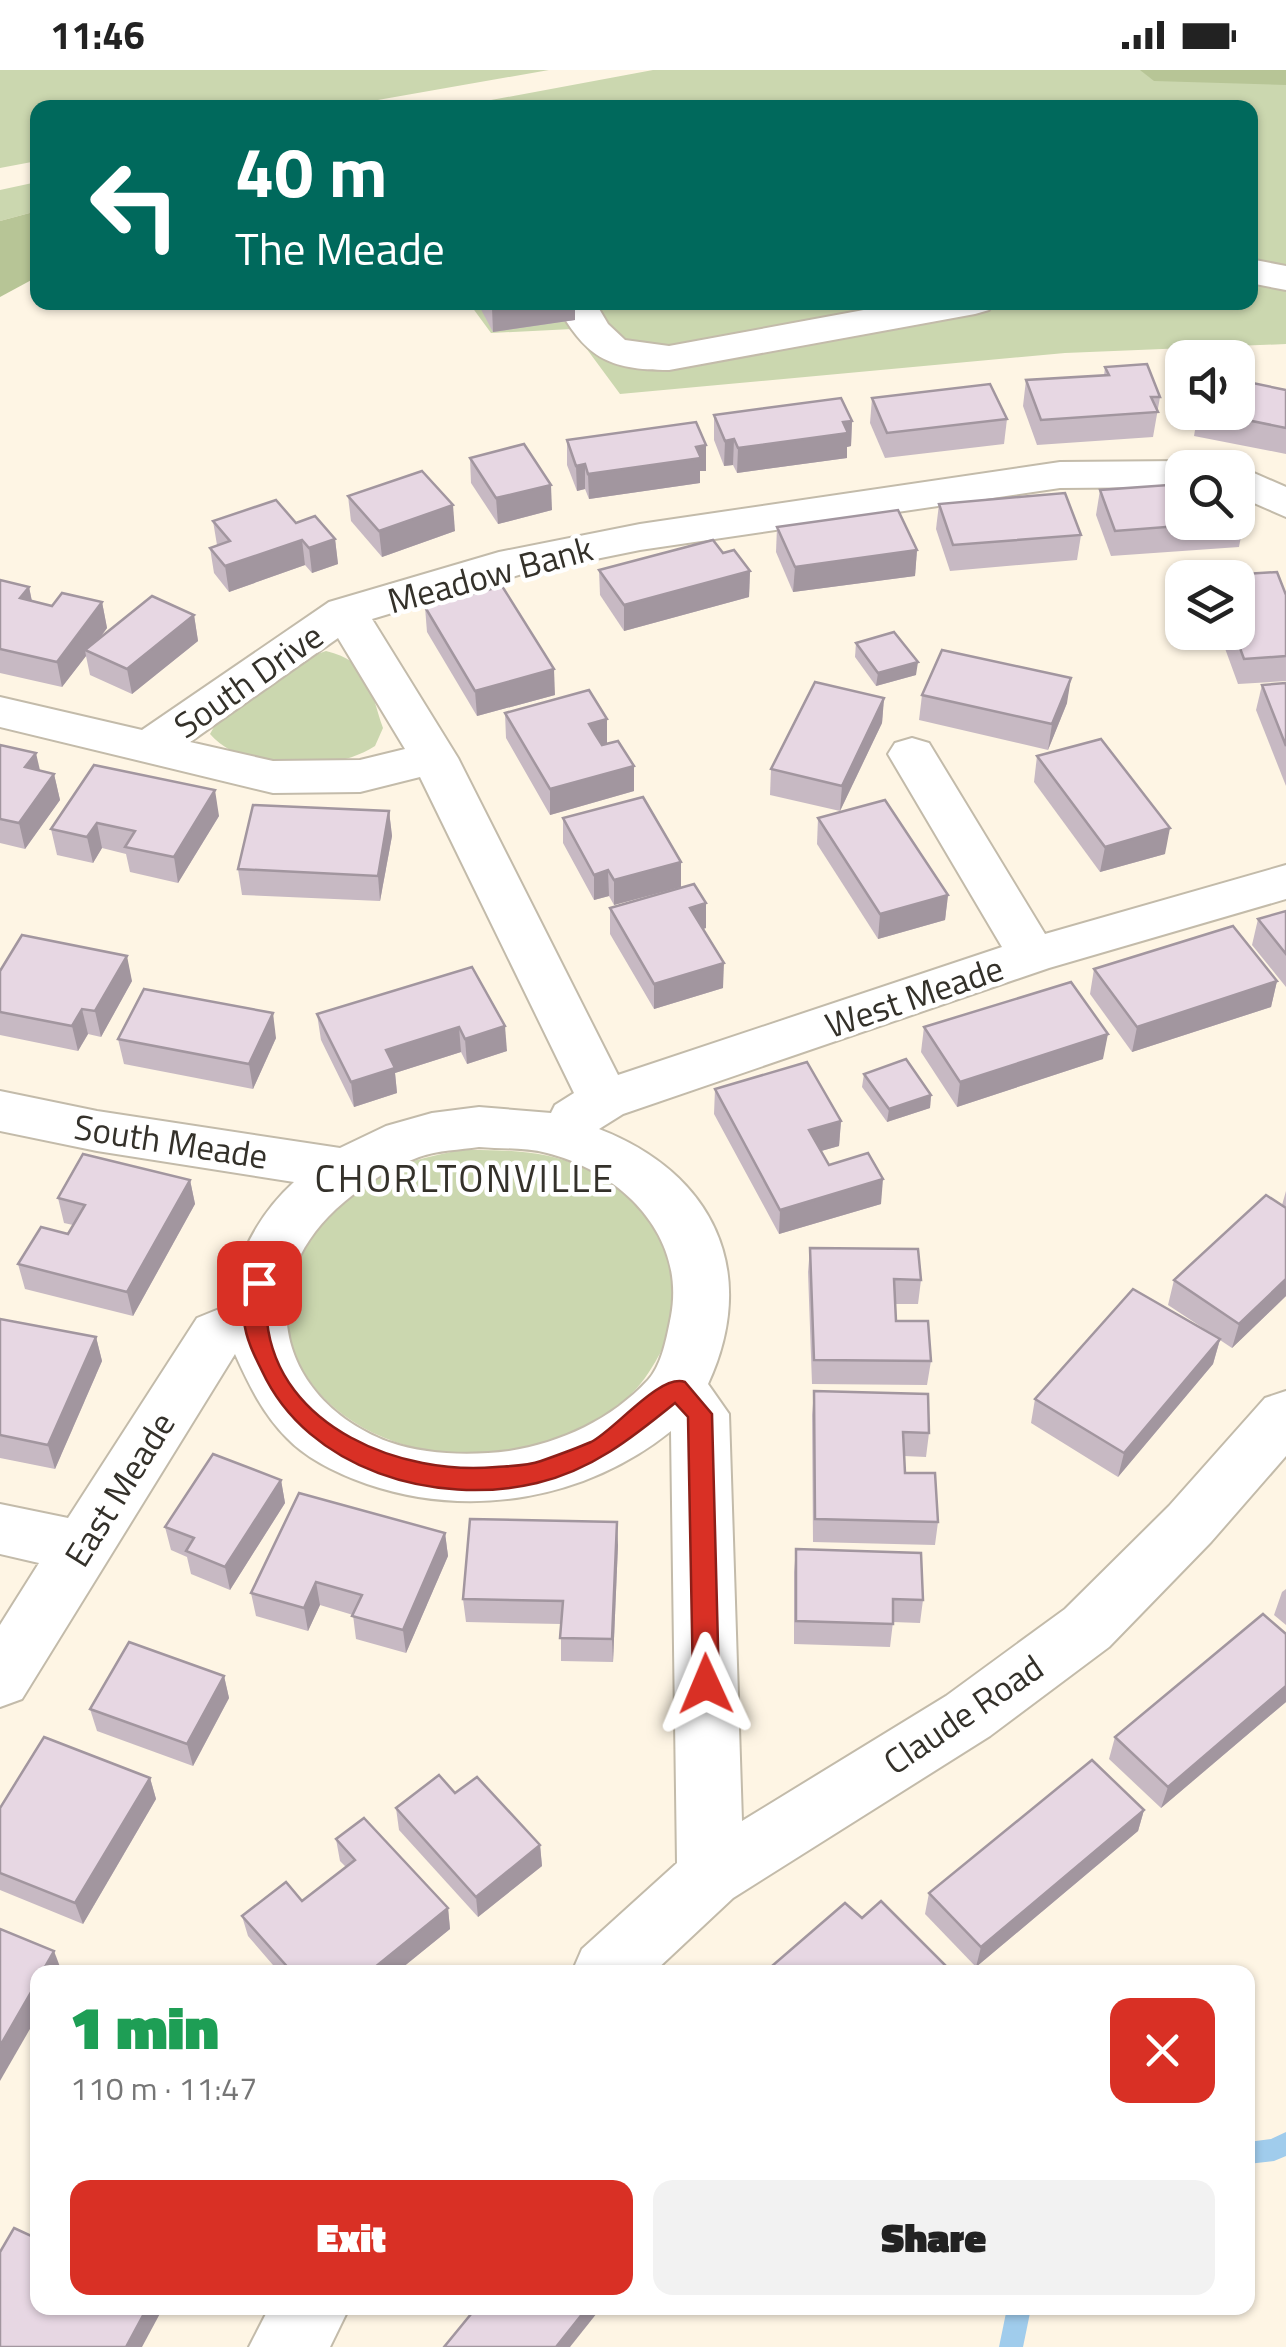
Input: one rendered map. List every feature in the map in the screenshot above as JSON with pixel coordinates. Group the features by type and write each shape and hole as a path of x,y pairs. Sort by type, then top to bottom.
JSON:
{"street":[{"path":"1258,272 1286,278"},
{"path":"578,310 592,337 607,349 623,355 656,358 929,310"},
{"name":"Meadow Bank","path":"604,1100 434,758 345,612 515,562 640,536 1060,475 1165,474"},
{"path":"1255,488 1286,504"},
{"name":"South Drive","path":"150,747 345,612"},
{"name":"South Drive","path":"0,712 273,777 360,776 434,758"},
{"path":"912,754 1032,955"},
{"name":"West Meade","path":"551,1133 604,1100 1032,955 1286,882"},
{"name":"South Meade","path":"0,1111 97,1131 343,1168"},
{"path":"479,1127 551,1133 614,1156 663,1194 696,1244 706,1300 676,1388 603,1448 536,1473 464,1480 392,1468 330,1440 286,1396 261,1345 255,1319 259,1283 273,1244 302,1203 343,1168 408,1139 479,1127"},
{"name":"East Meade","path":"0,1679 217,1334 255,1319"},
{"path":"676,1388 700,1414 710,1876"},
{"name":"Claude Road","path":"614,1965 710,1876 968,1716 1087,1628 1190,1524 1286,1415"},
{"path":"0,1529 81,1547"},
{"path":"286,2347 307,2315"}],"green space":[{"path":"0,70 549,70 378,100 30,100 30,162 0,168"},
{"path":"653,70 1277,70 1286,76 1286,344 1165,340 1165,349 1065,353 620,394 572,329 491,333 474,310 1258,310 1258,100 491,100"},
{"path":"1140,70 1286,70 1286,85 1154,81"},
{"path":"30,184 30,213 0,221 0,190"},
{"path":"30,213 30,281 0,297 0,221"},
{"path":"326,651 352,662 366,679 383,728 375,746 336,762 290,766 245,757 210,734 230,709 261,685"},
{"path":"458,1150 553,1157 584,1168 613,1185 655,1229 668,1255 674,1283 673,1312 665,1342 630,1396 581,1429 522,1450 456,1454 423,1450 361,1426 334,1407 312,1384 294,1352 287,1320 289,1289 299,1260 338,1207 392,1169"}],"building":[{"path":"1147,364 1160,397 1151,397 1158,412 1041,420 1026,380 1109,375 1105,367"},
{"path":"990,384 1007,419 887,433 872,398"},
{"path":"1255,384 1286,390 1286,428 1255,422"},
{"path":"841,398 852,421 843,422 848,433 738,448 734,439 725,441 714,415"},
{"path":"696,422 706,445 696,447 701,458 588,474 585,464 576,466 567,440"},
{"path":"524,444 551,485 496,498 470,458"},
{"path":"422,471 453,505 379,531 348,496"},
{"path":"1165,485 1165,527 1115,531 1100,490"},
{"path":"1065,493 1081,535 953,545 939,504"},
{"path":"276,500 296,523 315,516 335,539 309,548 302,540 225,566 210,548 230,541 213,521"},
{"path":"898,510 917,550 795,567 777,527"},
{"path":"713,540 723,553 734,550 750,571 624,605 599,570"},
{"path":"1277,572 1286,595 1286,656 1244,659 1241,650 1255,650 1255,573"},
{"path":"0,580 29,587 20,598 52,606 62,593 102,602 57,662 0,649"},
{"path":"502,586 554,669 475,691 425,607"},
{"path":"152,596 194,615 127,669 85,650"},
{"path":"894,632 918,662 878,673 856,643"},
{"path":"942,650 1071,678 1052,724 922,695"},
{"path":"815,682 884,698 842,786 771,769"},
{"path":"1286,683 1286,746 1262,685"},
{"path":"589,690 607,719 589,724 602,745 618,741 634,766 550,789 505,713"},
{"path":"1101,739 1170,828 1105,847 1037,756"},
{"path":"0,745 36,753 25,767 54,774 19,823 0,819"},
{"path":"94,765 215,790 174,857 125,847 135,831 97,823 87,837 51,829"},
{"path":"643,797 681,862 614,880 608,870 594,875 563,818"},
{"path":"885,800 948,895 880,914 818,818"},
{"path":"253,805 389,811 378,876 238,869"},
{"path":"694,884 706,903 690,908 724,963 654,984 610,908"},
{"path":"1286,911 1286,954 1258,919"},
{"path":"1233,926 1277,981 1137,1027 1094,969"},
{"path":"22,935 127,956 95,1011 82,1009 72,1026 0,1012 0,971"},
{"path":"472,967 505,1026 465,1039 459,1027 386,1050 395,1068 351,1082 317,1014"},
{"path":"1071,982 1108,1034 960,1082 924,1027"},
{"path":"144,989 273,1013 249,1064 118,1039"},
{"path":"906,1059 931,1095 889,1109 864,1074"},
{"path":"807,1062 841,1121 809,1130 829,1165 868,1153 883,1179 780,1210 715,1089"},
{"path":"83,1154 190,1180 127,1292 18,1264 41,1227 68,1234 85,1205 58,1198"},
{"path":"1266,1195 1286,1208 1286,1279 1239,1324 1174,1280"},
{"path":"810,1248 918,1249 921,1280 894,1279 896,1321 928,1321 931,1361 814,1360"},
{"path":"1133,1289 1220,1339 1124,1453 1035,1399"},
{"path":"0,1319 96,1337 48,1445 0,1435"},
{"path":"814,1391 928,1394 929,1433 903,1432 905,1473 935,1473 938,1522 815,1519"},
{"path":"213,1454 281,1480 225,1567 186,1551 194,1538 165,1527"},
{"path":"299,1493 445,1533 403,1630 352,1616 362,1595 316,1582 304,1608 251,1593"},
{"path":"470,1519 617,1522 612,1639 560,1638 563,1601 463,1599"},
{"path":"796,1549 921,1553 923,1600 893,1599 893,1624 796,1621"},
{"path":"1263,1614 1286,1634 1286,1686 1168,1787 1115,1737"},
{"path":"129,1642 224,1676 187,1744 90,1709"},
{"path":"44,1737 150,1778 75,1903 0,1873 0,1808"},
{"path":"1092,1760 1144,1810 981,1947 929,1893"},
{"path":"439,1775 455,1793 477,1777 540,1845 476,1897 396,1808"},
{"path":"364,1818 448,1908 378,1965 286,1965 242,1916 286,1882 302,1901 355,1860 336,1839"},
{"path":"881,1901 945,1965 773,1965 845,1903 862,1918"},
{"path":"0,1929 54,1951 46,1965 30,1965 30,1994 0,2046"},
{"path":"14,2228 30,2235 30,2315 143,2315 126,2347 0,2347 0,2252"},
{"path":"470,2315 581,2315 556,2347 444,2347"}],"waterway":[{"path":"1255,2152 1274,2150 1286,2143"},
{"path":"1011,2347 1018,2315"}],"district":[{"name":"CHORLTONVILLE","path":"465,1178"}],"route":[{"path":"259,1283 255,1319 261,1345 286,1396 330,1440 392,1468 464,1480 536,1473 603,1448 657,1408 676,1388 700,1414 706,1684"}]}
